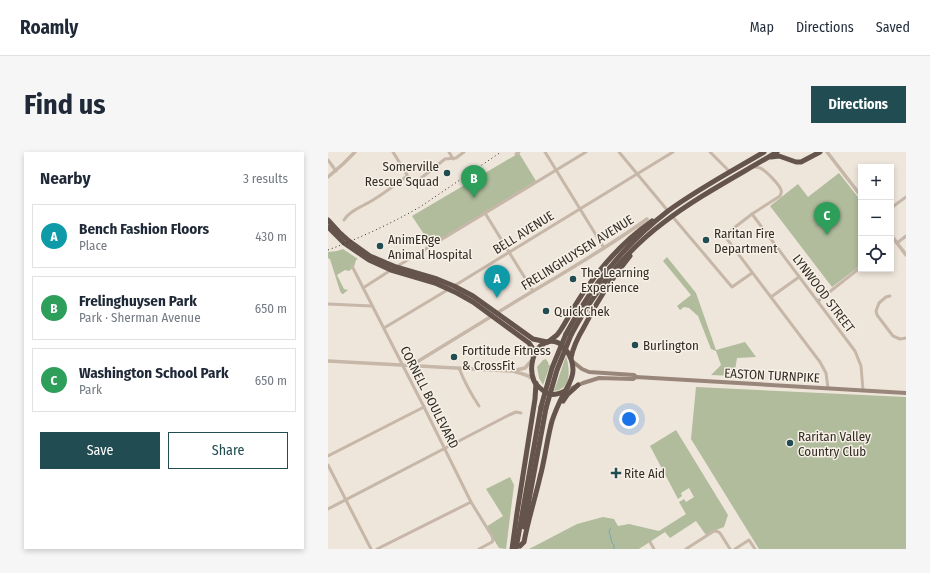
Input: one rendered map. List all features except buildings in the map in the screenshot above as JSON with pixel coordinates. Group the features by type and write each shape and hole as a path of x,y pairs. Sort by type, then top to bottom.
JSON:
{"highway":[{"path":"519,548 550,374 581,306 614,262 634,240 700,190 764,152"},
{"path":"571,360 572,350 578,337 601,296 622,266 653,231 670,214 777,152"},
{"path":"766,158 779,156 801,162 820,152"},
{"path":"533,358 539,347 557,335 585,289 622,245 639,230 660,215 670,214"},
{"path":"328,220 344,237 362,251 393,269"},
{"path":"328,227 354,251 376,264 452,287 473,296 529,343 533,349 532,364 535,382 535,399 512,549"},
{"path":"569,335 605,281 629,253 653,231"},
{"path":"495,314 533,339 555,342 562,346 566,349 573,368 572,377 555,414 524,542 519,548"},
{"path":"535,382 544,392 550,394 557,394 565,391"},
{"path":"548,443 551,439 561,406 567,395 578,385"}],"main road":[{"name":"EASTON TURNPIKE","path":"571,360 582,369 589,372 634,375 636,377 906,392"},
{"name":"EASTON TURNPIKE","path":"565,391 590,380 599,378 633,379 636,377"}],"street":[{"path":"328,177 355,152"},
{"path":"393,152 412,183 420,179 445,159 458,158 464,152"},
{"path":"449,152 454,159"},
{"path":"545,152 604,248"},
{"path":"363,288 586,152"},
{"path":"619,152 732,287 752,273"},
{"name":"BELL AVENUE","path":"384,328 673,152"},
{"path":"710,152 730,172"},
{"path":"827,152 858,192"},
{"path":"763,170 762,164 766,158"},
{"path":"328,160 336,171"},
{"path":"752,167 758,167 763,170 780,187 782,191 781,194 728,233 726,237 727,241 824,368 828,388"},
{"path":"344,220 351,213 373,200 407,176"},
{"path":"894,206 906,196"},
{"path":"485,213 533,291"},
{"name":"LYNWOOD STREET","path":"752,214 855,351 861,366 863,390"},
{"name":"FRELINGHUYSEN AVENUE","path":"411,365 604,248 647,219"},
{"path":"892,236 906,255"},
{"path":"895,242 906,236"},
{"name":"CORNELL BOULEVARD","path":"352,266 471,502 492,536 492,542 479,549"},
{"path":"818,301 858,269"},
{"path":"771,298 799,277"},
{"path":"890,296 886,297 879,303 876,311 877,315 893,336 900,339 906,338"},
{"path":"328,304 372,306"},
{"path":"328,361 512,371 525,368 529,365 533,358"},
{"path":"459,368 479,406"},
{"path":"512,371 515,373 525,374 535,382"},
{"path":"328,456 424,407"},
{"path":"328,509 509,415 516,412 521,413"},
{"path":"328,465 371,549"},
{"path":"377,549 471,502"},
{"path":"686,549 714,531 718,531 720,533 730,549"},
{"path":"734,549 749,540 755,549"},
{"path":"650,542 654,549"}],"green space":[{"path":"519,153 536,181 431,245 412,216"},
{"path":"839,173 858,197 858,267 832,287 770,206 798,184 808,197"},
{"path":"343,249 358,259 356,260 354,267 349,271 345,270 337,275 344,289 348,290 342,294 330,259 328,258 328,252"},
{"path":"667,257 696,293 716,350 745,342 756,357 737,358 734,376 711,375 721,365 716,351 711,349 698,316 689,308 684,307 680,310 677,306 691,295 663,261"},
{"path":"566,356 569,372 567,382 564,387 554,391"},
{"path":"546,359 549,364 548,365 550,365 543,385 539,378 537,367 543,360"},
{"path":"696,387 906,397 906,549 759,549 691,439"},
{"path":"676,430 728,515 724,527 706,535 696,521 670,538 665,532 639,549 529,549 577,524 603,517 614,519 618,526 629,524 659,531 686,514 679,502 684,499 686,502 694,497 689,488 681,493 682,496 678,499 650,446"},
{"path":"510,477 514,485 506,549 499,548 486,527 503,516 486,489"}],"waterway":[{"path":"611,528 609,531 614,549"}],"railway":[{"path":"328,250 352,241 420,207 501,152"}],"place":[{"name":"Somerville Rescue Squad","path":"447,173"},
{"name":"Frelinghuysen Park","path":"474,198"},
{"name":"Washington School Park","path":"827,235"},
{"name":"Raritan Fire Department","path":"706,240"},
{"name":"AnimERge Animal Hospital","path":"380,246"},
{"name":"The Learning Experience","path":"573,279"},
{"name":"Bench Fashion Floors","path":"497,298"},
{"name":"QuickChek","path":"546,311"},
{"name":"Burlington","path":"635,345"},
{"name":"Fortitude Fitness & CrossFit","path":"454,357"},
{"name":"Raritan Valley Country Club","path":"790,443"},
{"name":"Rite Aid","path":"616,473"}]}
